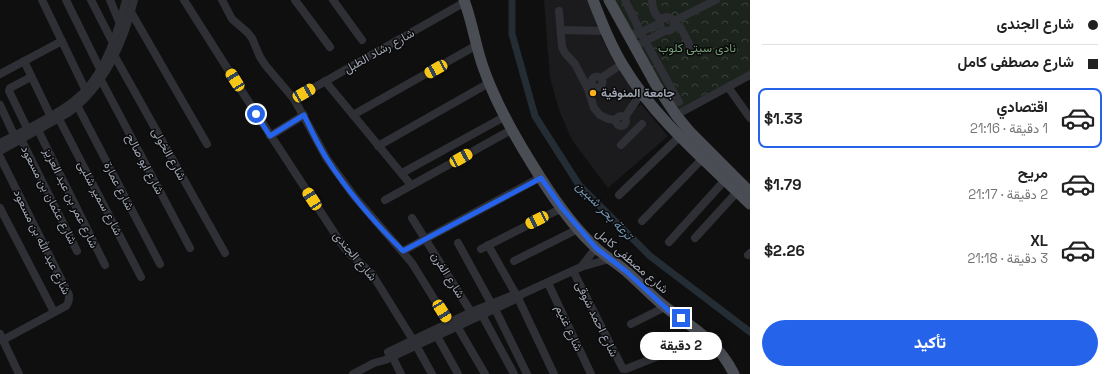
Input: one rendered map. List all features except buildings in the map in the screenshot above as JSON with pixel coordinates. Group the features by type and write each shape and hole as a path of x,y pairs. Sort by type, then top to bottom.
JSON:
{"main road":[{"path":"593,0 623,65 650,103 680,136 725,180 746,191"},
{"path":"609,0 656,86 676,115 690,132 746,191 750,204"},
{"name":"شارع مصطفى كامل","path":"464,1 489,83 504,117 541,178 562,208 578,229 596,248 627,272 665,307 706,337 726,359 734,374"},
{"path":"612,42 616,43 620,40 623,27"},
{"path":"623,65 627,58 633,54 634,46"}],"street":[{"path":"42,0 86,91"},
{"path":"66,0 100,69"},
{"path":"91,0 113,43"},
{"path":"110,0 120,24"},
{"path":"0,151 27,128 50,116 86,91 100,69 113,43 120,24 126,0"},
{"path":"0,142 38,130 78,107 90,95 101,80 114,55 131,12 134,0"},
{"name":"شارع الجندى","path":"184,0 270,136 341,243 348,252 372,274 432,374"},
{"path":"222,0 232,19 252,38 260,57 266,66 294,99 304,115 320,148 336,171 359,202 412,262 449,323"},
{"path":"295,0 330,47"},
{"path":"333,0 362,40"},
{"path":"625,0 645,41 679,102"},
{"path":"652,0 655,14 660,21 661,28 665,31"},
{"path":"674,22 716,0"},
{"name":"شارع رشاد الطبل","path":"294,99 464,1"},
{"path":"559,11 560,30 564,51 575,64 590,87 594,108 600,115 620,123 631,135"},
{"path":"131,12 207,144"},
{"path":"634,46 641,32 660,21 665,16 669,16 681,28 692,50"},
{"path":"634,46 673,28 674,22"},
{"path":"560,30 606,31"},
{"path":"0,74 62,41"},
{"path":"353,115 477,45"},
{"name":"شارع الخولى","path":"114,55 225,253"},
{"path":"24,61 50,116"},
{"path":"590,87 593,78 597,76 601,78 623,65"},
{"path":"676,115 750,75"},
{"path":"27,128 8,91 10,88 31,77"},
{"name":"شارع ابو صالح","path":"101,80 190,248"},
{"path":"325,81 411,185"},
{"path":"378,146 489,83"},
{"path":"728,87 750,118"},
{"path":"620,123 620,116 625,117 642,92"},
{"name":"شارع عثمان بن مسعود","path":"0,105 78,251"},
{"name":"شارع عمارة","path":"78,107 160,264"},
{"path":"270,136 304,115"},
{"path":"402,173 504,117"},
{"name":"شارع سمير شلبى","path":"59,119 142,277"},
{"path":"621,145 642,124"},
{"name":"شارع عمر بن عبد العزيز","path":"38,130 105,265"},
{"path":"385,200 511,130"},
{"path":"619,195 680,136"},
{"name":"شارع عبد الله بن مسعود","path":"0,157 69,295 69,302 66,306 1,337"},
{"path":"642,221 703,158"},
{"path":"403,251 541,178"},
{"path":"669,242 725,180"},
{"path":"695,238 746,191"},
{"path":"0,208 54,312"},
{"path":"481,249 562,208"},
{"name":"شارع الفرن","path":"412,218 471,312"},
{"path":"514,262 578,229"},
{"path":"458,243 493,306 527,374"},
{"path":"488,245 518,295 554,374"},
{"path":"577,269 596,248"},
{"path":"374,363 382,355 437,336 458,326 471,312 493,306 577,269 609,259"},
{"name":"شارع احمد شوقى","path":"577,269 622,368 626,369 706,337"},
{"name":"شارع غنيم","path":"548,283 591,374"},
{"path":"355,373 392,356 449,323 482,315 493,306"},
{"path":"631,324 665,307"},
{"path":"482,315 514,374"},
{"path":"458,326 485,374"},
{"path":"437,336 458,374"},
{"path":"1,337 19,374"},
{"path":"392,356 401,374"}],"shaded area":[{"name":"جامعة المنوفية","path":"544,0 588,0 601,37 617,67 633,91 629,98 638,107 641,104 668,136 608,188 572,140 559,110 550,78"}],"green space":[{"name":"نادى سيتى كلوب","path":"613,0 750,0 750,75 676,115"}],"waterway":[{"name":"ترعة بحر شبين","path":"512,0 512,34 535,116 579,185 650,256 750,332"}],"place":[{"name":"جامعة المنوفية","path":"593,93"}],"route":[{"path":"256,114 270,136 304,115 327,159 354,196 391,240 403,251 541,178 562,208 590,243 627,272 668,310 681,318"}]}
